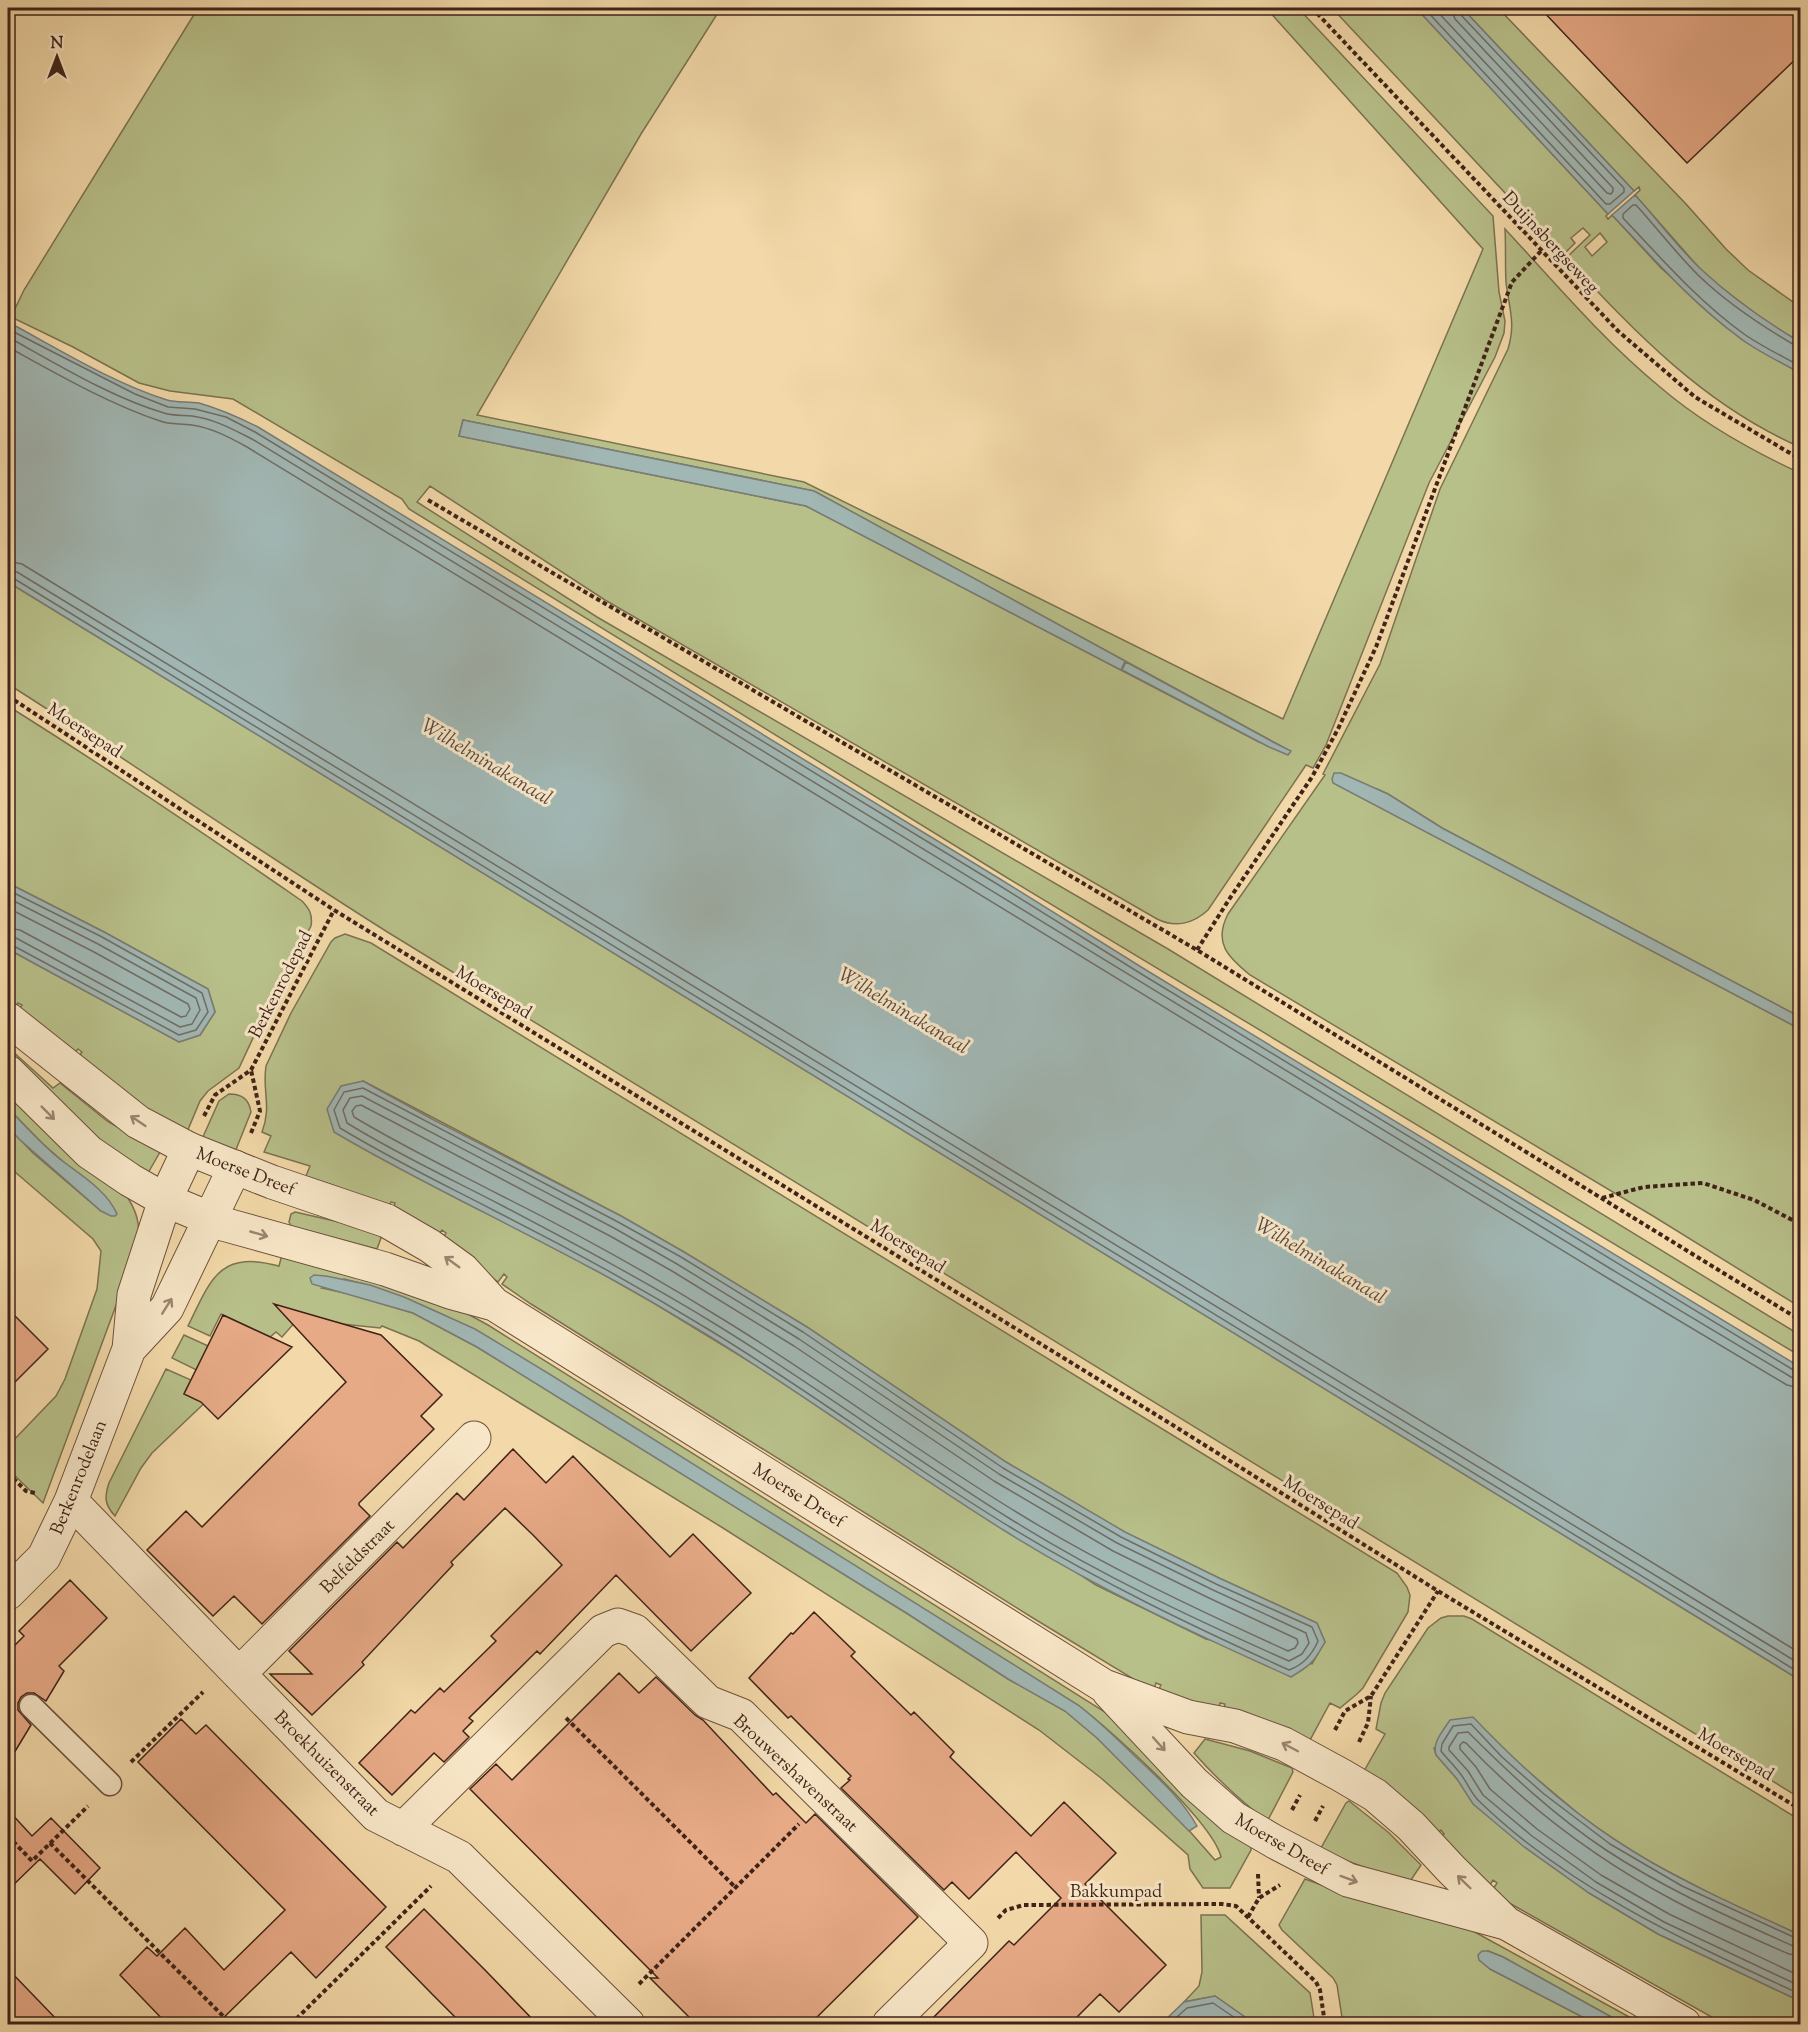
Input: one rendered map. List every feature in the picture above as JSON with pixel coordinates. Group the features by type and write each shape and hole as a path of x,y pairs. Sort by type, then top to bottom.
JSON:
{"street":[{"name":"Moerse Dreef","path":"8,1019 138,1122 189,1149 272,1182 387,1221 430,1246 463,1270 494,1304 1104,1686 1188,1717 1235,1726 1284,1744 1375,1795 1411,1826 1506,1923"},
{"name":"Moerse Dreef","path":"8,1072 89,1152 165,1200 223,1224 385,1269 450,1292 494,1304"},
{"name":"Berkenrodelaan","path":"8,1593 44,1557 71,1501 129,1350 134,1295 165,1200 189,1149"},
{"name":"Berkenrodelaan","path":"129,1350 167,1308 235,1167"},
{"name":"Belfeldstraat","path":"239,1674 474,1438"},
{"name":"Broekhuizenstraat","path":"71,1501 376,1815 459,1857 620,2018"},
{"name":"Brouwershavenstraat","path":"403,1829 603,1630 618,1624 635,1630 708,1702 741,1715 971,1943"},
{"name":"Moerse Dreef","path":"1104,1686 1194,1783 1234,1818 1275,1842 1348,1880 1506,1923 1684,2025"},
{"path":"889,2025 971,1943"}],"lane":[{"path":"31,1706 110,1784"}],"path":[{"name":"Duijnsbergseweg","path":"1312,8 1618,331 1695,397 1800,459"},
{"path":"1197,950 1312,777 1338,729 1376,647 1512,282 1541,251"},
{"path":"428,500 1197,950 1800,1320"},
{"name":"Moersepad","path":"8,696 334,910 1163,1419 1438,1591 1800,1809"},
{"name":"Berkenrodepad","path":"189,1149 215,1095 251,1070 334,910"},
{"path":"235,1167 260,1112 251,1070"},
{"path":"1602,1198 1644,1187 1703,1183 1754,1200 1800,1224"},
{"path":"1371,1696 1438,1591"},
{"path":"540,1693 735,1887"},
{"path":"620,2018 735,1887 825,1798"},
{"path":"50,1843 231,2025"},
{"path":"291,2025 459,1857"},
{"path":"1248,1917 1259,1898"},
{"name":"Bakkumpad","path":"971,1943 1006,1910 1024,1905 1222,1904 1236,1906 1316,1982 1320,1990 1325,2025"}],"green space":[{"path":"198,8 721,8 641,134 477,415 804,482 1283,719 1483,249 1266,8 1298,8 1493,216 1499,292 1505,321 1504,333 1495,357 1429,483 1326,745 1313,768 1306,765 1208,910 1196,919 1177,924 1157,919 605,600 430,486 417,502 597,617 1168,949 1800,1335 1800,1356 1001,874 409,509 402,499 233,399 170,391 139,383 11,317 24,290","holes":["463,420 814,491 1290,751 1259,742 806,506 459,436"]},
{"path":"1332,8 1416,8 1608,214 1606,216 1608,219 1612,215 1661,268 1741,339 1800,373 1800,447 1765,430 1702,389 1645,340 1566,258 1590,235 1583,228 1571,238 1575,243 1563,255","holes":["1600,233 1607,242 1592,256 1585,247"]},
{"path":"1462,8 1498,8 1686,204 1726,249 1748,270 1800,307 1800,342 1768,323 1701,270 1635,195 1640,190 1639,187 1634,191"},
{"path":"1505,229 1599,331 1660,387 1727,435 1800,473 1800,1017 1442,828 1388,794 1377,789 1334,783 1800,1029 1800,1307 1653,1216 1250,975 1235,962 1225,949 1222,933 1228,914 1325,775 1323,774 1380,664 1440,489 1508,349 1512,323 1506,282"},
{"path":"8,582 1800,1680 1800,1798 389,933 8,684"},
{"path":"8,706 229,851 302,901 310,912 311,926 275,991 239,1068 208,1091 200,1101 187,1132 183,1134 76,1059 82,1052 78,1049 72,1056 17,1013 22,1005 18,1003 13,1010 8,1006 8,949 179,1042 200,1035 215,1012 208,989 8,883"},
{"path":"345,934 371,943 1397,1573 1410,1595 1408,1612 1363,1688 1340,1708 1330,1703 1310,1740 1223,1713 1225,1704 1220,1703 1218,1712 1157,1693 1161,1685 1156,1683 1153,1691 531,1304 502,1284 507,1277 504,1274 498,1282 441,1241 446,1233 442,1230 436,1238 392,1212 395,1203 391,1202 387,1210 338,1187 306,1176 310,1166 264,1152 271,1136 262,1132 267,1106 266,1066 291,1013 335,938","holes":["363,1081 621,1216 807,1327 1006,1462 1124,1532 1317,1623 1325,1642 1312,1664 1206,1639 1096,1585 773,1376 652,1302 590,1267 373,1154"]},
{"path":"8,1038 15,1044 10,1049 53,1088 60,1083 107,1121 160,1152 148,1173 98,1139 8,1052"},
{"path":"8,1087 128,1198 138,1225 135,1254 43,1503 8,1469 8,1446 56,1396 65,1379 97,1289 101,1251 93,1239 8,1166 8,1127 33,1153 101,1211 116,1212 107,1200 43,1144 8,1108"},
{"path":"229,1094 244,1098 251,1112 235,1152 202,1139 219,1101"},
{"path":"295,1212 370,1229 382,1235 377,1249 291,1226 289,1222 291,1214"},
{"path":"283,1251 466,1313 1105,1712 1251,1846 1230,1888 1203,1888 1190,1869 1188,1855 1101,1778 1039,1730 723,1528 419,1341 382,1326 380,1328 342,1324 303,1313 282,1337 276,1332 270,1337 221,1314 210,1336 188,1326 203,1295 220,1272 243,1262 279,1266","holes":["344,1279 419,1304 491,1339 1078,1705 1135,1754 1181,1800 1214,1841 1221,1857 1215,1860 1170,1809 1097,1738 1065,1711 1008,1679 908,1614 477,1347 413,1313 322,1288"]},
{"path":"184,1335 241,1361 215,1393 152,1453 141,1468 115,1516 106,1501 109,1483 166,1369 191,1380 184,1394 197,1400 209,1376 172,1358"},
{"path":"1464,1616 1472,1619 1800,1820 1800,1935 1721,1899 1648,1861 1580,1815 1506,1753 1434,1748 1436,1755 1457,1779 1589,1893 1658,1934 1800,2001 1800,2024 1724,2024 1511,1904 1492,1891 1497,1883 1493,1880 1488,1888 1437,1840 1444,1834 1441,1830 1434,1836 1364,1771 1385,1734 1376,1729 1385,1693 1428,1628 1441,1618"},
{"path":"1205,1739 1250,1751 1292,1768 1293,1772 1269,1818 1264,1819 1245,1804 1194,1753"},
{"path":"1349,1801 1388,1832 1421,1865 1411,1880 1365,1867 1321,1848"},
{"path":"1305,1879 1462,1925 1642,2024 1624,2024 1503,1957 1488,1951 1490,1969 1596,2024 1343,2024 1337,1985 1333,1978 1279,1925"},
{"path":"1201,1915 1225,1915 1310,1993 1315,2024 1255,2024 1215,1996 1184,2002 1199,1986 1202,1972"}],"water":[{"path":"1416,8 1462,8 1634,191 1608,214"},
{"path":"1635,195 1685,253 1714,281 1750,309 1800,342 1800,373 1754,348 1722,324 1673,280 1612,215"},
{"name":"Wilhelminakanaal","path":"10,323 127,385 167,400 207,405 258,427 1800,1367 1800,1680 8,582 8,326"},
{"path":"463,420 814,491 1125,661 1121,670 806,506 459,436"},
{"path":"1126,662 1291,751 1288,755 1269,747 1122,670"},
{"path":"1334,773 1341,773 1388,794 1442,828 1800,1017 1800,1029 1333,783"},
{"path":"8,883 208,989 215,1012 200,1035 179,1042 8,949"},
{"path":"363,1081 621,1216 684,1252 807,1327 1006,1462 1125,1532 1317,1623 1325,1642 1321,1649 1311,1663 1291,1677 1145,1609 1039,1552 747,1360 664,1309 334,1132 327,1109 341,1086"},
{"path":"8,1108 55,1155 98,1188 117,1214 111,1216 101,1211 19,1139 8,1127"},
{"path":"314,1275 370,1285 404,1297 475,1329 551,1375 1078,1705 1178,1798 1197,1826 1189,1831 1097,1738 1065,1711 1008,1679 908,1614 477,1347 413,1313 312,1284 310,1278"},
{"path":"1473,1717 1540,1782 1614,1839 1682,1879 1800,1935 1800,2001 1658,1934 1589,1893 1523,1846 1473,1804 1457,1779 1436,1755 1435,1750 1439,1737 1450,1720"},
{"path":"1482,1951 1503,1957 1624,2024 1596,2024 1490,1969 1479,1960 1478,1955"},
{"path":"1215,1996 1255,2024 1161,2024 1184,2002"}],"building":[{"path":"1540,8 1800,8 1800,55 1687,163"},
{"path":"274,1304 381,1335 442,1395 421,1416 434,1429 359,1503 370,1516 262,1624 234,1596 213,1616 147,1550 186,1511 202,1527 346,1382"},
{"path":"8,1309 48,1349 8,1389"},
{"path":"223,1315 292,1347 218,1419 201,1402 184,1394"},
{"path":"513,1449 546,1483 573,1456 670,1557 693,1534 751,1593 691,1651 616,1575 540,1654 537,1651 469,1718 473,1721 463,1731 469,1737 444,1762 434,1753 392,1795 359,1763 411,1710 415,1713 440,1688 444,1692 496,1641 491,1636 562,1565 533,1535 505,1508 451,1562 453,1565 362,1662 364,1665 312,1715 270,1674 312,1674 289,1651 397,1542 403,1548 457,1493 464,1500"},
{"path":"70,1580 107,1618 59,1666 64,1671 46,1701 34,1693 27,1693 21,1697 18,1710 31,1725 8,1763 8,1652 24,1636 19,1631"},
{"path":"814,1612 855,1652 851,1656 911,1715 914,1712 954,1752 950,1757 1031,1836 1064,1802 1116,1853 1085,1884 1166,1965 1119,2012 1100,1994 1069,2025 926,2025 1009,1941 1014,1945 1061,1898 1016,1852 969,1899 952,1882 944,1890 841,1788 851,1776 791,1716 788,1718 749,1678"},
{"path":"619,1673 639,1693 656,1677 703,1720 773,1795 776,1793 806,1823 815,1814 918,1917 809,2025 697,2025 650,1978 658,1978 470,1789 496,1764 512,1780"},
{"path":"181,1719 196,1734 206,1725 386,1907 316,1978 291,1952 216,2025 168,2025 120,1975 147,1947 157,1956 185,1928 224,1970 285,1910 138,1762"},
{"path":"8,1810 32,1836 51,1818 100,1868 75,1894 40,1859 8,1890"},
{"path":"424,1909 538,2025 463,2025 432,1994 386,1947"},
{"path":"8,1969 62,2025 8,2025"}]}
